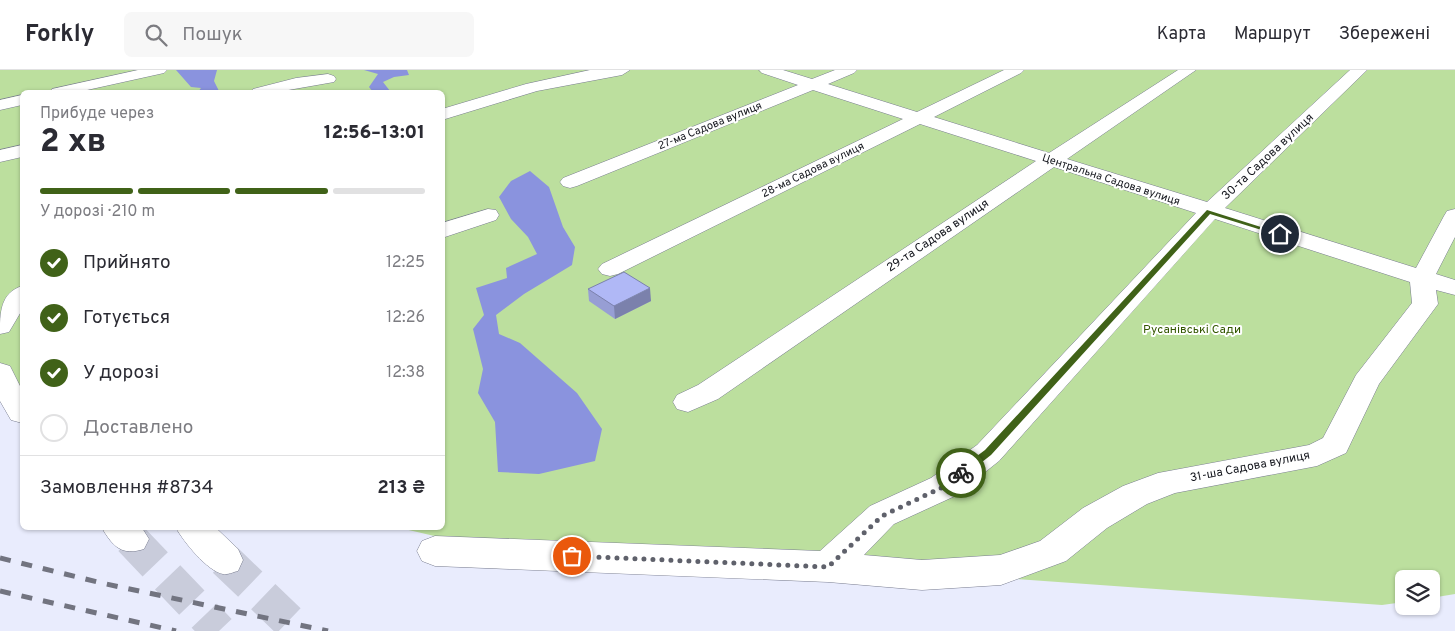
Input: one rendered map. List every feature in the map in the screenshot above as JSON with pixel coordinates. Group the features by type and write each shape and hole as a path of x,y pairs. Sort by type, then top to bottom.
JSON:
{"street":[{"path":"67,90 159,70"},
{"path":"445,103 552,70"},
{"path":"445,115 586,74 622,70"},
{"name":"Центральна Садова вулиця","path":"768,70 1209,212 1455,288"},
{"name":"27-ма Садова вулиця","path":"570,182 849,70"},
{"name":"28-ма Садова вулиця","path":"610,269 920,119 1016,70"},
{"name":"29-та Садова вулиця","path":"688,402 708,392 1188,70"},
{"name":"30-та Садова вулиця","path":"828,567 882,516 943,487 988,453 1209,212 1359,70"},
{"path":"267,90 296,83 328,79"},
{"path":"0,105 20,100"},
{"path":"0,156 20,151"},
{"path":"445,230 488,214"},
{"path":"1422,278 1455,216"},
{"name":"31-ша Садова вулиця","path":"435,551 828,567 922,575 1001,570 1053,551 1095,518 1135,495 1170,482 1317,455 1335,445 1366,382 1425,304 1422,278"},
{"path":"0,326 5,315 20,296"},
{"path":"0,372 4,384 20,410"},
{"path":"196,530 225,560"}],"green space":[{"name":"Русанівські Сади","path":"0,70 1455,70 1455,594 1440,596 1440,570 1395,570 1395,603 1382,605 443,538 409,530 445,530 445,90 20,90 20,407 0,399"}],"water":[{"path":"176,70 217,70 214,81 218,90 200,90 201,88 191,87"},
{"path":"364,70 407,70 409,75 394,77 383,82 389,90 371,90 369,87 378,74"},
{"path":"530,171 549,187 563,227 575,247 572,265 524,294 496,315 499,334 520,343 577,393 602,429 595,461 539,474 498,472 495,422 478,393 483,369 473,329 484,315 476,288 507,278 506,268 537,254 528,237 511,219 499,197 511,181"}],"building":[{"path":"624,272 650,288 614,306 588,289"}],"tunnel":[{"path":"131,539 219,631"},
{"path":"225,560 299,631"}],"railway":[{"path":"0,558 106,584 328,631"},
{"path":"0,591 176,631"}],"way so far":[{"path":"572,556 828,567 882,516 943,487 961,473"}],"route":[{"path":"961,473 988,453 1209,212 1280,234"}]}
